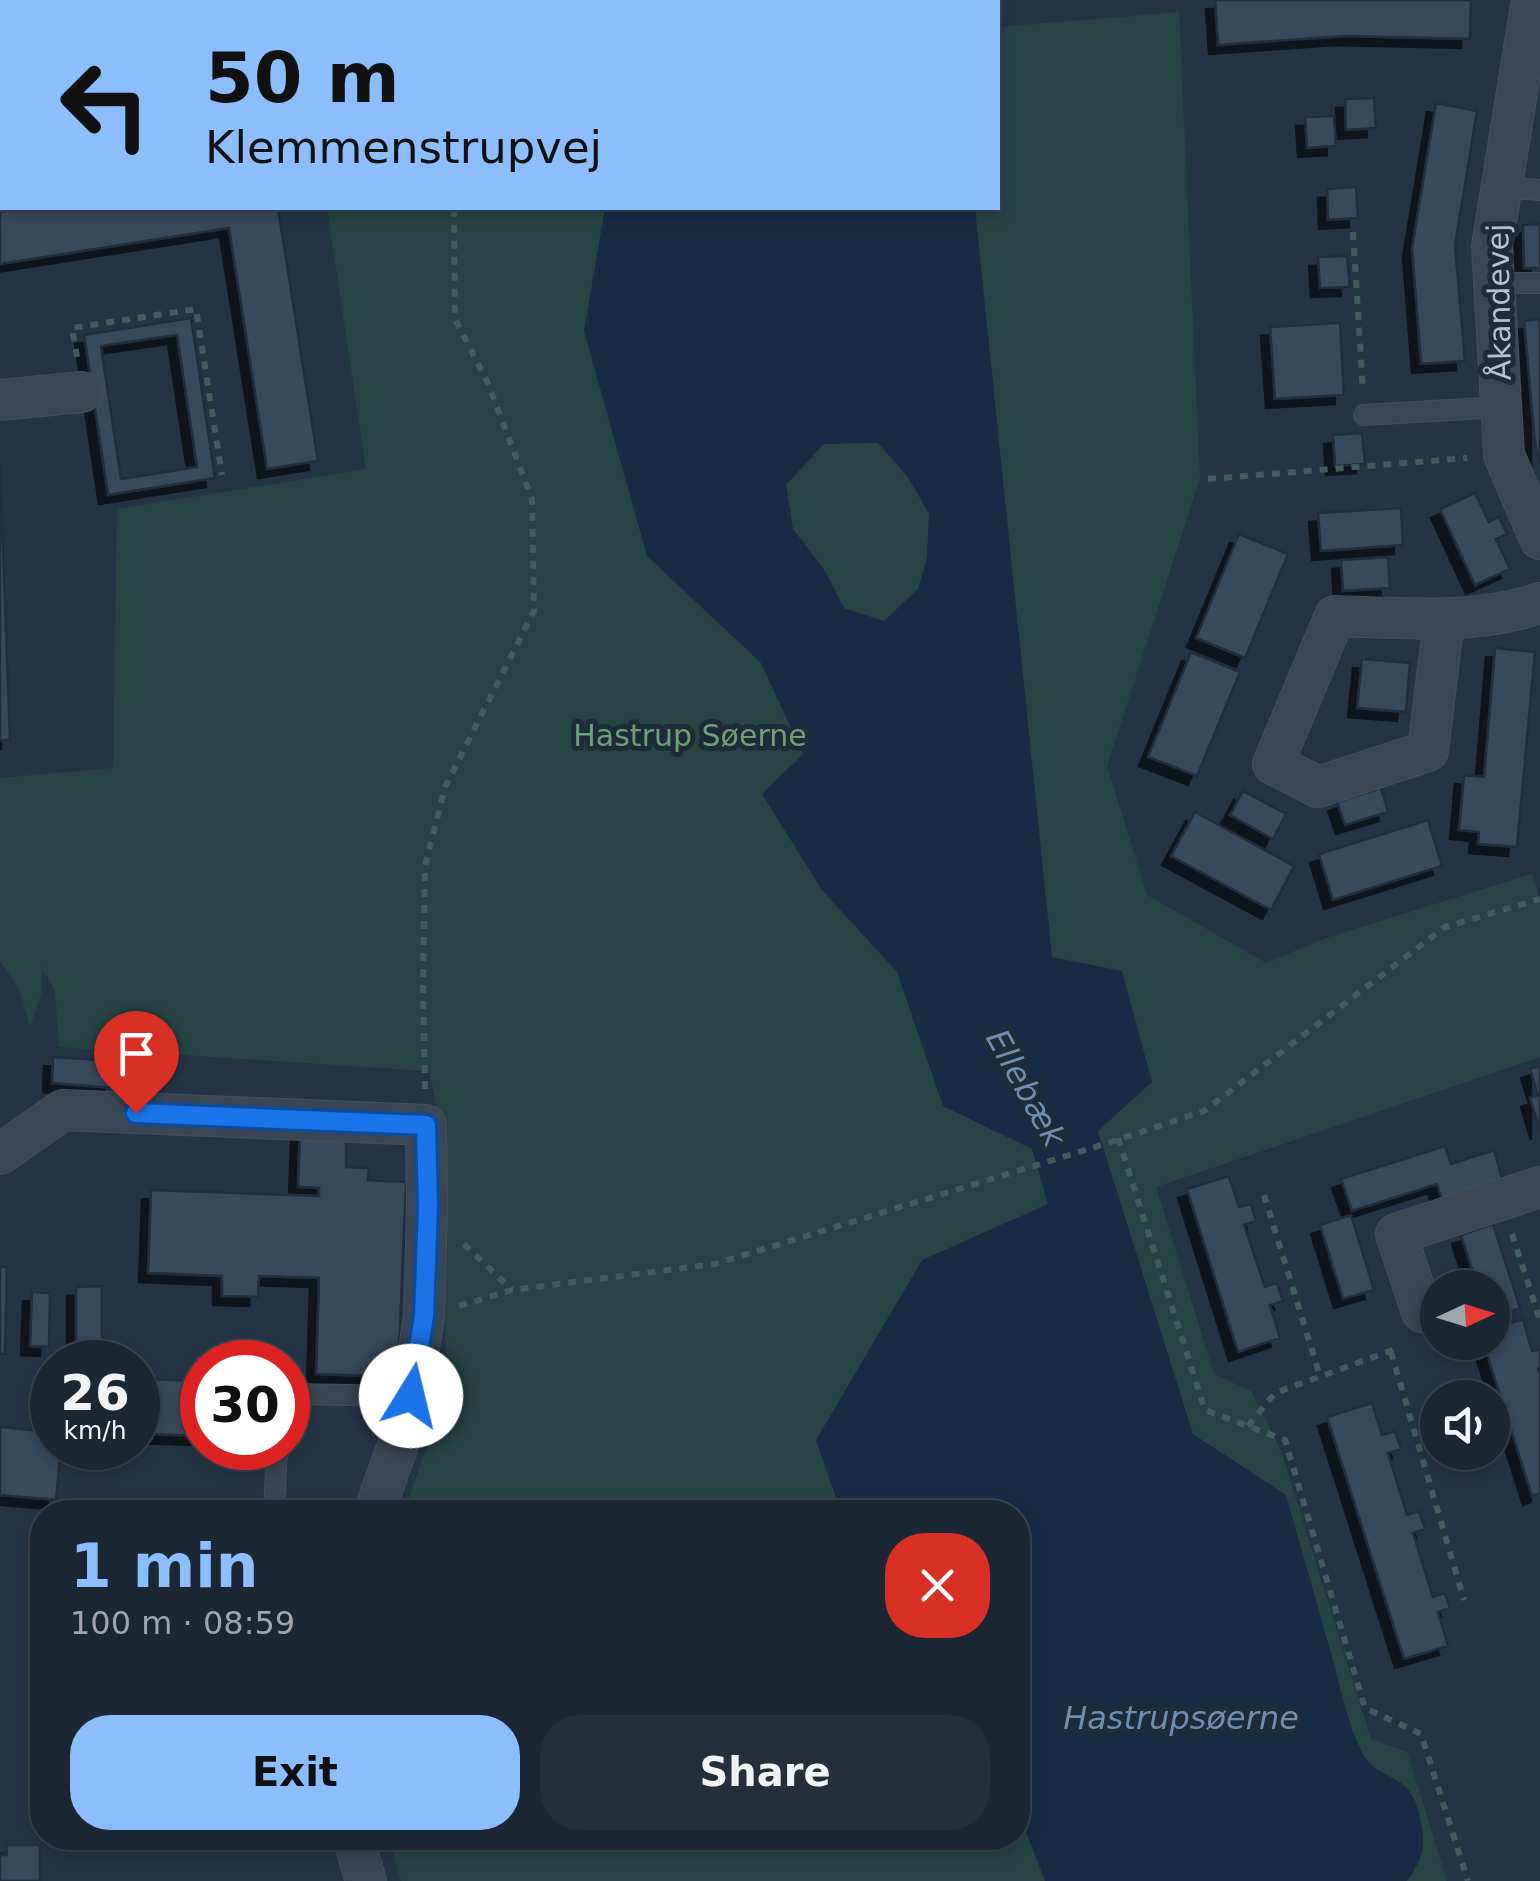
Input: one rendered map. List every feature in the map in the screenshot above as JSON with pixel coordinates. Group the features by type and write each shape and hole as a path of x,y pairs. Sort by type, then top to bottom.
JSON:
{"street":[{"name":"Åkandevej","path":"1532,0 1520,188 1492,246 1504,455 1540,538"},
{"path":"0,400 82,392"},
{"path":"1444,619 1428,751 1318,788 1273,764 1335,616 1444,619 1520,610 1540,602"},
{"path":"0,1154 63,1110 426,1125 424,1316 408,1417 378,1500"},
{"path":"1420,1306 1396,1234 1540,1187"},
{"path":"357,1850 366,1881"}],"lane":[{"path":"1494,283 1540,282"},
{"path":"1364,415 1501,407"},
{"path":"310,1394 411,1396"},
{"path":"275,1500 276,1470"}],"path":[{"path":"426,1125 422,983 425,866 445,787 534,611 532,499 487,381 455,319 454,210"},
{"path":"1354,232 1364,415"},
{"path":"82,392 72,328 196,309 222,475"},
{"path":"1208,479 1504,455"},
{"path":"424,1316 512,1290 715,1264 1204,1111 1445,927 1540,899"},
{"path":"1118,1138 1205,1410 1285,1440 1366,1708 1422,1734 1468,1881"},
{"path":"1264,1195 1320,1376"},
{"path":"1501,1200 1540,1320"},
{"path":"428,1208 512,1290"},
{"path":"1248,1426 1274,1393 1391,1352 1420,1315"},
{"path":"1391,1352 1464,1600"}],"green space":[{"name":"Hastrup Søerne","path":"1179,12 1200,478 1107,766 1147,895 1266,963 1326,938 1532,874 1540,899 1540,1057 1156,1187 1214,1374 1251,1391 1281,1451 1371,1739 1407,1752 1447,1881 401,1881 392,1850 1030,1850 1030,1500 408,1500 446,1391 443,1139 429,1071 59,1047 55,991 42,967 42,991 30,1027 20,990 0,961 0,778 113,768 117,509 366,469 327,210 1000,210 1000,27"}],"water":[{"name":"Hastrupsøerne","path":"605,210 975,210 1052,957 1122,971 1152,1082 1098,1131 1193,1434 1286,1495 1357,1741 1376,1769 1400,1782 1413,1797 1421,1821 1423,1847 1407,1881 1045,1881 1030,1842 1030,1500 837,1500 816,1440 922,1260 1048,1204 1032,1149 943,1106 897,972 822,890 762,794 803,754 761,663 647,556 584,331","holes":["878,443 908,477 929,514 927,557 918,589 884,621 844,608 825,571 793,529 786,485 824,444"]}],"building":[{"path":"1215,0 1471,0 1470,39 1345,36 1218,45"},
{"path":"1374,98 1376,128 1346,130 1345,99"},
{"path":"1436,103 1477,111 1455,245 1465,361 1421,364 1412,248"},
{"path":"1334,116 1336,146 1307,148 1305,117"},
{"path":"1356,187 1358,218 1328,220 1327,189"},
{"path":"278,210 318,461 267,469 229,228 0,264 0,212"},
{"path":"1540,224 1540,268 1524,268 1523,225"},
{"path":"1347,256 1350,287 1320,288 1318,257"},
{"path":"191,318 215,478 108,495 84,335","holes":["177,335 197,467 121,479 101,346"]},
{"path":"1540,319 1540,464 1524,321"},
{"path":"1340,323 1344,395 1275,399 1270,327"},
{"path":"1362,433 1365,464 1335,466 1333,435"},
{"path":"0,463 10,740 0,740"},
{"path":"1475,493 1489,522 1499,517 1507,534 1496,539 1510,569 1475,585 1440,509"},
{"path":"1401,508 1403,545 1321,551 1318,513"},
{"path":"1239,534 1288,554 1245,658 1196,638"},
{"path":"1388,557 1390,588 1343,591 1341,560"},
{"path":"1495,648 1535,652 1517,847 1478,844 1479,832 1459,830 1464,775 1484,777"},
{"path":"1191,652 1240,672 1197,776 1148,757"},
{"path":"1362,659 1410,663 1406,712 1357,708"},
{"path":"1381,788 1388,812 1345,825 1337,802"},
{"path":"1243,791 1286,814 1273,839 1230,815"},
{"path":"1195,812 1294,866 1271,910 1171,856"},
{"path":"1428,820 1442,866 1333,900 1319,854"},
{"path":"53,1057 115,1061 113,1088 52,1083"},
{"path":"1540,1066 1540,1131 1530,1098 1538,1095 1530,1069"},
{"path":"300,1132 346,1134 346,1167 369,1168 368,1180 406,1182 398,1377 316,1374 319,1278 259,1276 258,1297 222,1296 222,1276 148,1273 151,1190 319,1196 319,1188 298,1187"},
{"path":"1445,1146 1451,1164 1494,1150 1503,1182 1442,1201 1437,1184 1352,1211 1341,1179"},
{"path":"1229,1176 1239,1207 1251,1204 1256,1221 1244,1225 1265,1287 1277,1283 1283,1301 1270,1305 1280,1338 1238,1352 1187,1189"},
{"path":"1351,1215 1374,1290 1343,1299 1320,1225"},
{"path":"1493,1224 1508,1270 1472,1270 1461,1235"},
{"path":"0,1267 7,1267 5,1354 0,1354"},
{"path":"1510,1277 1520,1308 1510,1311"},
{"path":"102,1286 102,1340 76,1340 76,1287"},
{"path":"32,1292 50,1293 49,1340 30,1340"},
{"path":"1523,1319 1532,1351 1540,1349 1540,1493 1532,1496 1510,1427 1510,1380 1495,1380 1489,1360 1510,1360 1510,1323"},
{"path":"160,1380 180,1380 180,1435 160,1435"},
{"path":"1372,1403 1382,1435 1395,1431 1401,1449 1388,1453 1407,1515 1419,1511 1425,1529 1413,1533 1433,1597 1445,1593 1450,1608 1438,1612 1448,1646 1404,1659 1327,1417"},
{"path":"0,1427 30,1430 30,1470 59,1470 56,1500 0,1495"},
{"path":"6,1845 30,1845 30,1850 40,1850 40,1881 0,1881 0,1855 7,1855"}],"route":[{"path":"136,1113 426,1125 424,1316 411,1396"}],"water label":[{"name":"Ellebæk","path":"1026,1088"}]}
